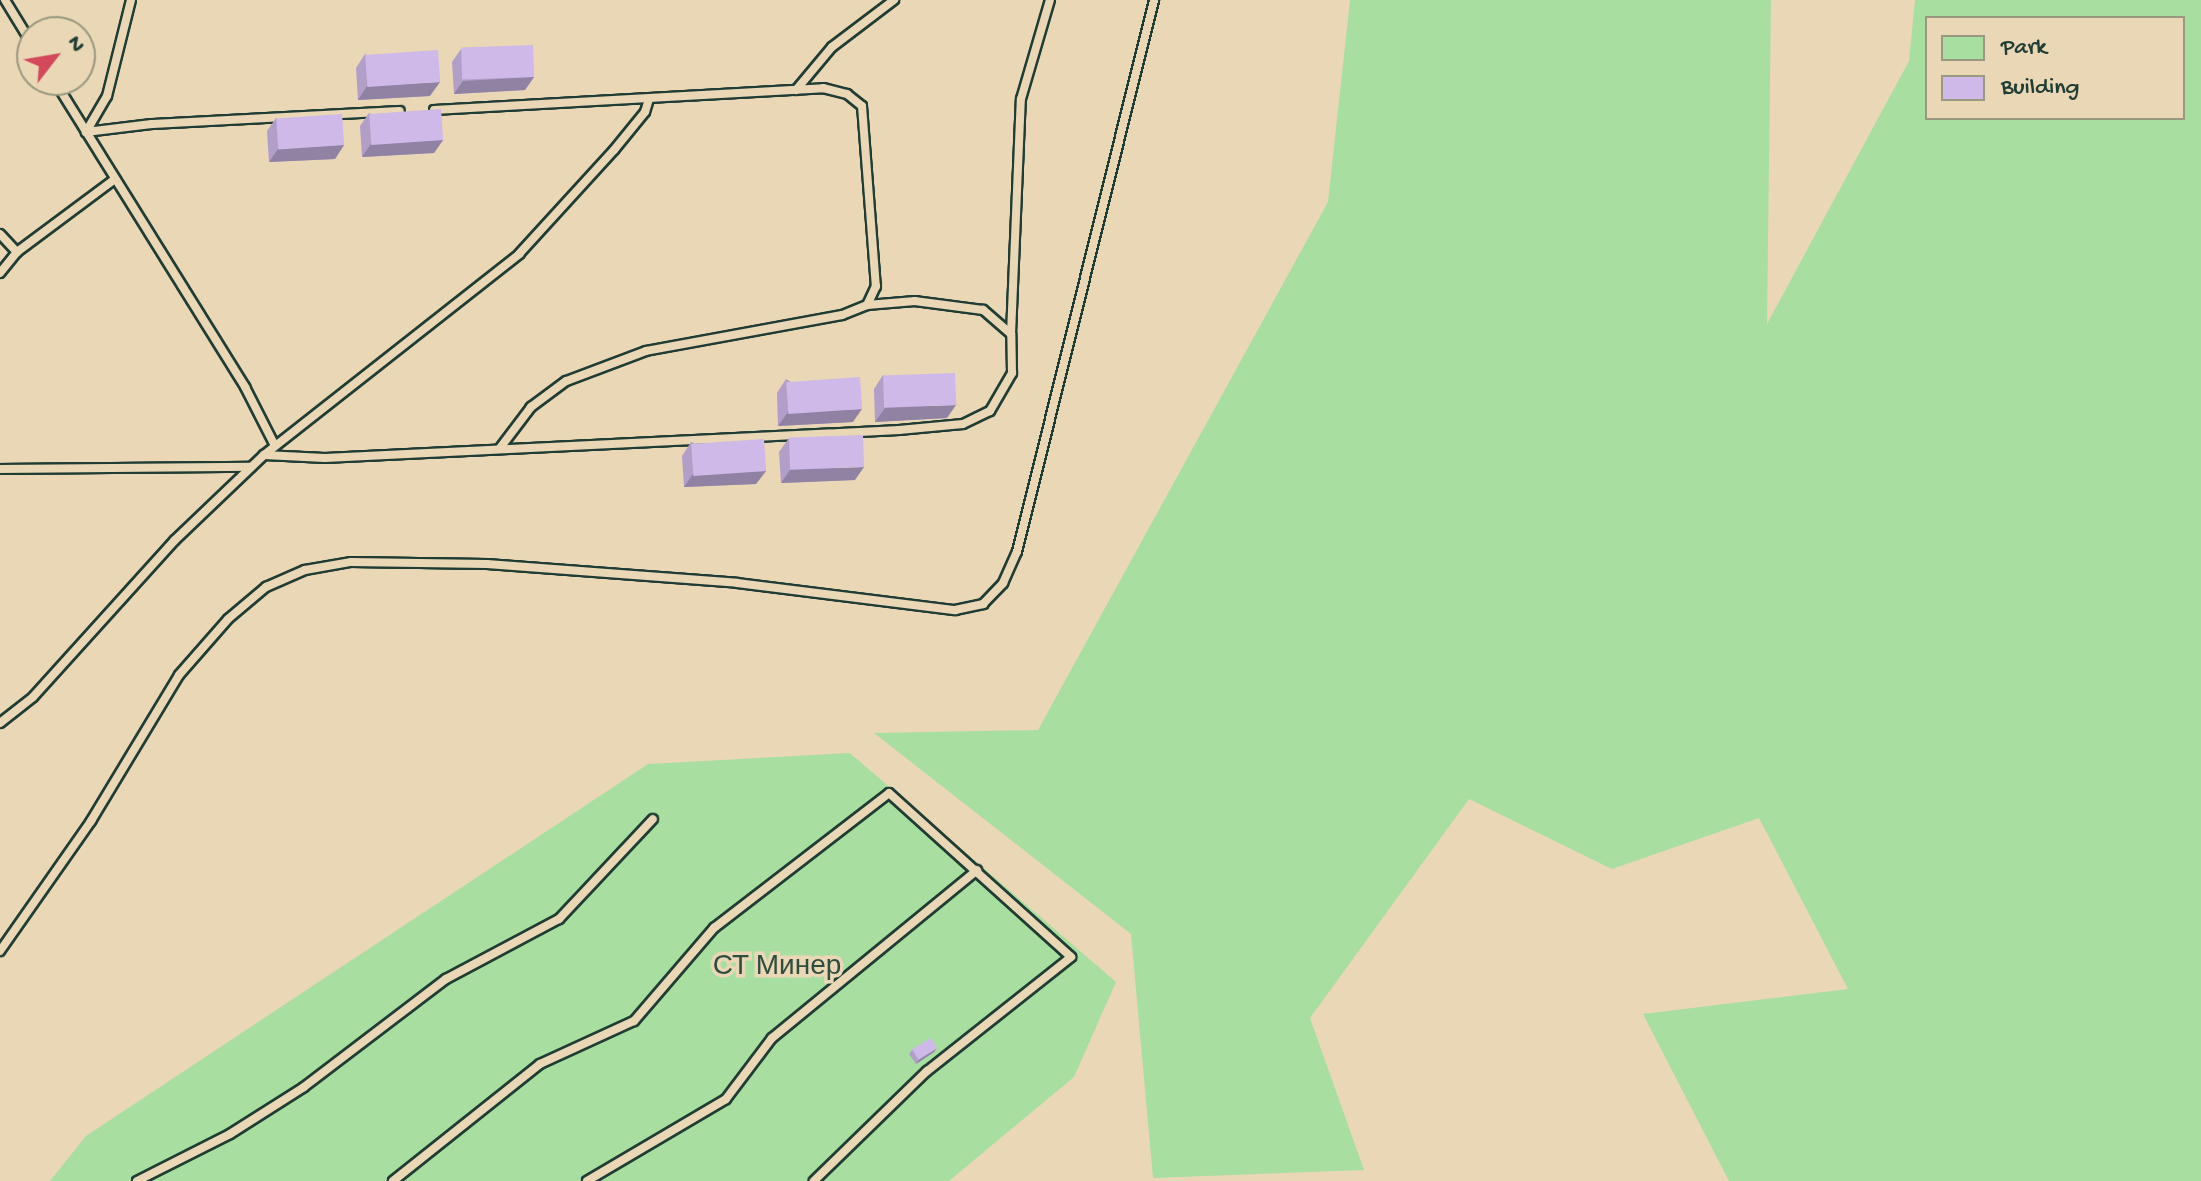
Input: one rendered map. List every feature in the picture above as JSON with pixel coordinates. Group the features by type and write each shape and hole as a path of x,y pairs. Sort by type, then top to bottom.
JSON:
{"lane":[{"path":"5,0 16,18"},
{"path":"86,132 107,96 131,0"},
{"path":"796,90 832,47 894,0"},
{"path":"264,455 311,459 963,424 990,411 1012,373 1021,99 1050,0"},
{"path":"0,951 91,821 179,675 228,619 266,587 305,570 351,562 487,564 737,583 955,610 983,604 1003,583 1017,552 1154,0"},
{"path":"86,132 152,124 796,90 847,94 862,106 876,286 867,305"},
{"path":"64,96 245,387 275,446"},
{"path":"0,723 33,697 175,540 264,455 519,254 614,150 645,112 649,99"},
{"path":"0,273 17,252 115,179"},
{"path":"0,234 17,252"},
{"path":"500,448 531,407 566,381 646,351 842,315 867,305 915,301 983,310 1011,334"},
{"path":"0,469 251,467"},
{"path":"393,1181 540,1064 634,1021 714,928 889,793 1071,957 927,1071 814,1181"},
{"path":"137,1181 230,1134 304,1087 446,979 559,919 653,819"},
{"path":"587,1181 726,1099 772,1038 977,870"}],"green space":[{"path":"1350,0 1771,0 1767,324 1909,61 1915,0 2201,0 2201,1181 1729,1181 1643,1014 1848,989 1759,818 1612,869 1469,799 1310,1018 1364,1170 1153,1178 1131,934 874,733 1038,730 1328,202"},
{"name":"СТ Минер","path":"850,753 1116,982 1074,1077 949,1181 50,1181 86,1136 648,764"}],"building":[{"path":"533,45 534,77 462,79 461,48"},
{"path":"438,50 440,82 367,87 365,55"},
{"path":"441,109 443,140 371,145 369,114"},
{"path":"342,114 344,145 278,150 276,119"},
{"path":"955,373 956,405 884,407 883,376"},
{"path":"860,377 862,409 788,414 786,382"},
{"path":"863,435 864,467 790,470 789,438"},
{"path":"764,439 766,471 693,476 691,444"},
{"path":"931,1038 937,1048 918,1060 912,1049"}]}
